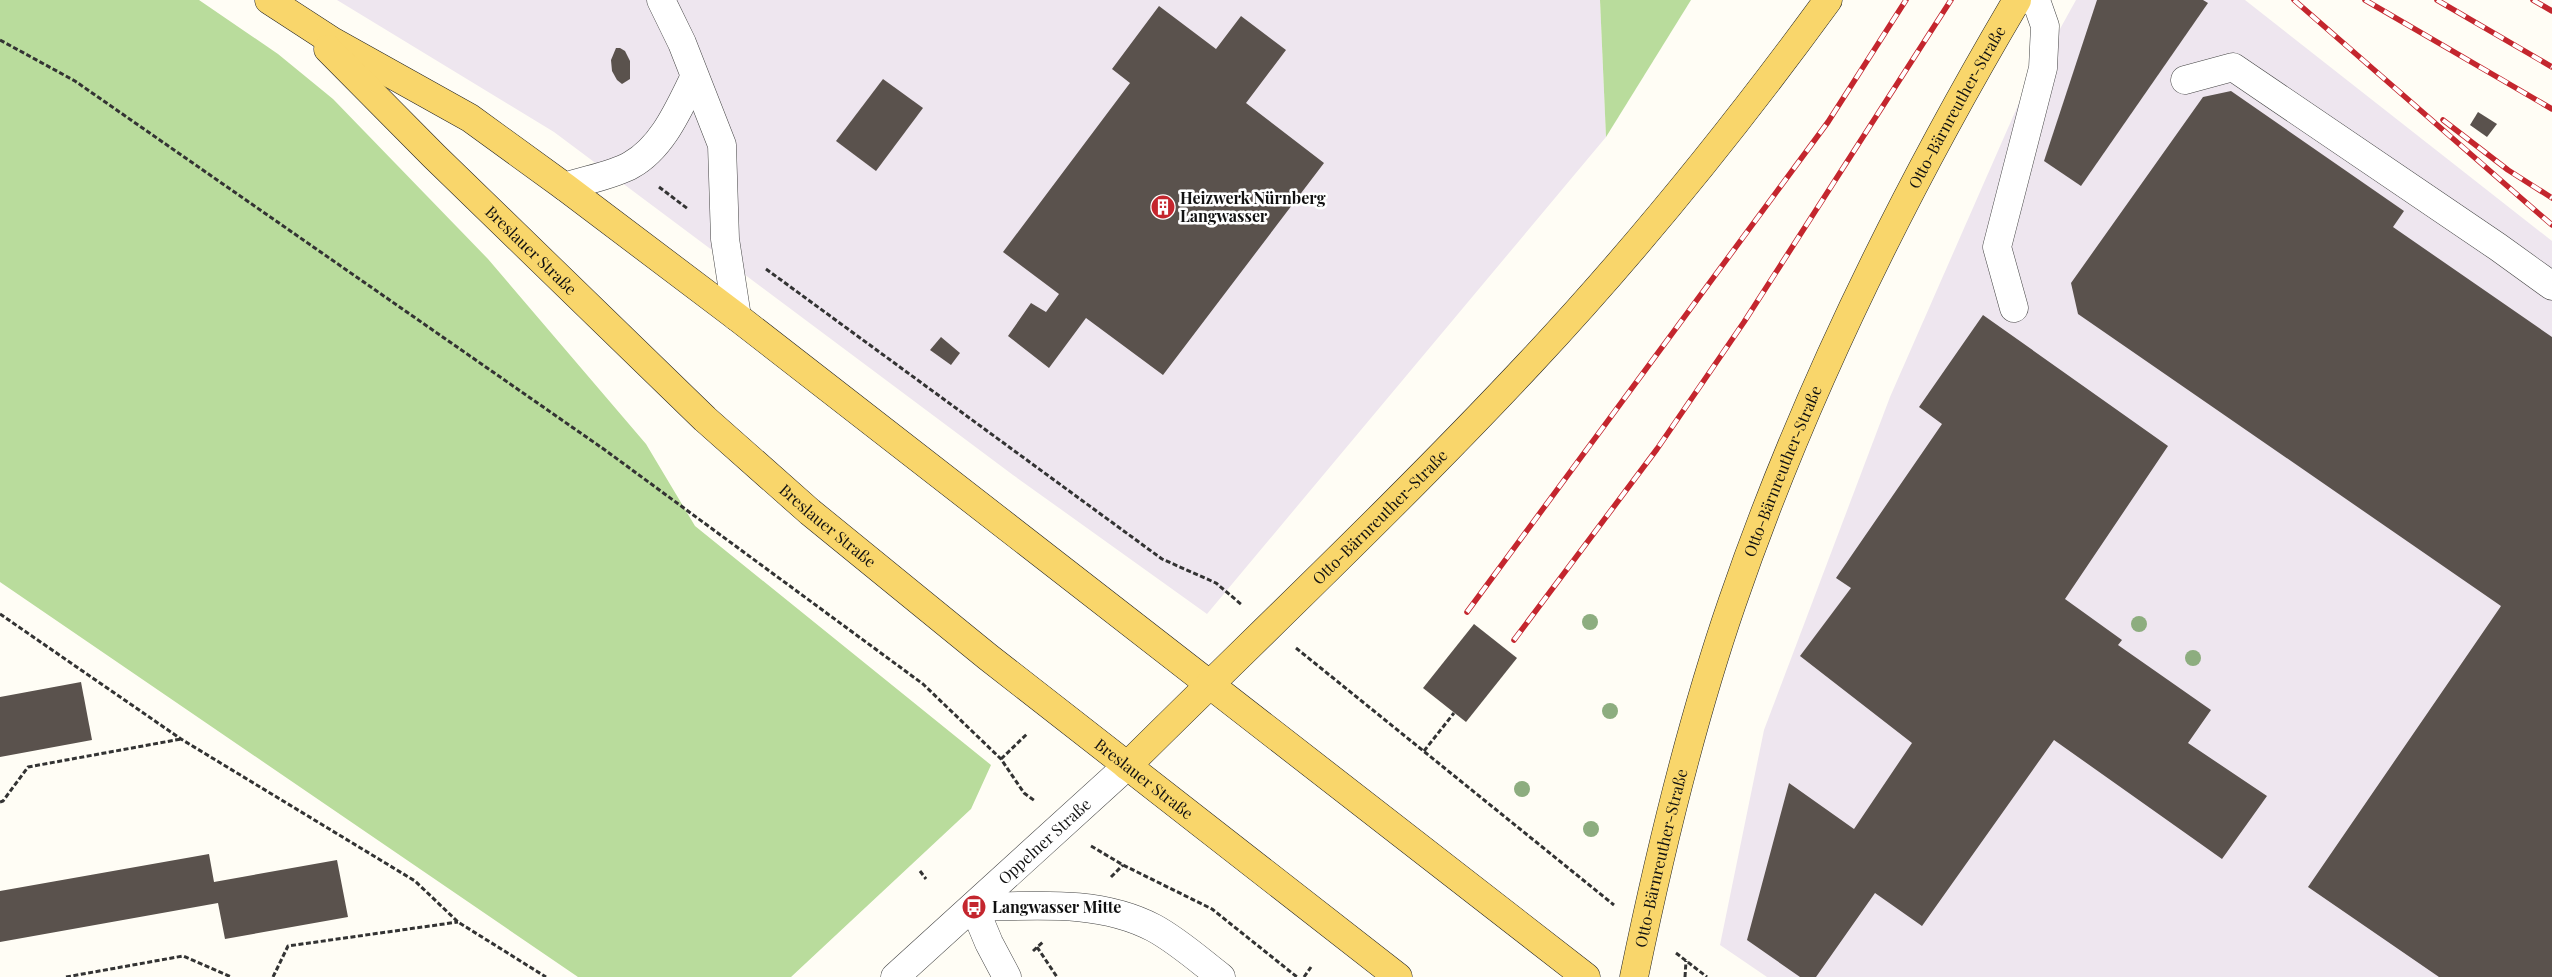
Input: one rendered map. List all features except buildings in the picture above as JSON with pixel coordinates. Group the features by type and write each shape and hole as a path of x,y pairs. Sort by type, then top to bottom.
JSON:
{"main road":[{"name":"Breslauer Straße","path":"269,0 303,23 470,118 565,187 738,318 1586,977"},
{"name":"Otto-Bärnreuther-Straße","path":"1127,766 1270,627 1458,439 1604,280 1720,140 1828,0"},
{"name":"Otto-Bärnreuther-Straße","path":"1634,977 1678,786 1702,702 1732,604 1776,484 1809,404 1880,254 1958,104 2017,0"},
{"name":"Breslauer Straße","path":"303,23 434,156 705,419 871,563 1398,977"}],"street":[{"path":"2014,308 1997,246 2042,68 2045,26 2038,6 2032,0"},
{"path":"670,3 694,78 722,145 726,239 738,318"},
{"path":"2185,80 2233,67 2498,246 2552,286"},
{"path":"565,187 631,165 654,145 674,117 694,78"},
{"name":"Oppelner Straße","path":"895,977 1127,766"},
{"path":"1007,977 989,943 974,907 1083,907 1123,914 1154,928 1176,942 1221,977"}],"path":[{"path":"0,40 75,81 613,456 923,684 1001,759 1024,793"},
{"path":"631,165 726,239 1162,559 1216,583 1644,930"},
{"path":"0,614 181,739 415,881 458,922 546,977"},
{"path":"1424,751 1454,713"},
{"path":"0,802 3,801 28,767 181,739"},
{"path":"1123,865 1212,909 1297,977"},
{"path":"920,871 926,879"},
{"path":"272,977 288,946 458,922"},
{"path":"1037,947 1057,977"},
{"path":"66,977 183,956 231,977"},
{"path":"1685,977 1686,961"},
{"path":"1304,977 1311,967"}],"shaded area":[{"path":"337,0 1600,0 1606,137 1207,614 1013,475 554,132"},
{"path":"2076,0 2245,0 2552,241 2552,977 1767,977 1720,945 1764,730 1890,397 2019,103"}],"green space":[{"path":"0,0 199,0 278,54 333,99 488,259 646,444 695,526 991,765 971,809 791,977 578,977 0,582"},
{"path":"1600,0 1691,0 1606,137"}],"railway":[{"path":"1467,612 1828,122 1906,0"},
{"path":"1514,640 1657,449 1744,322 1951,0"},
{"path":"2294,0 2552,225"},
{"path":"2365,0 2552,109"},
{"path":"2437,0 2552,67"},
{"path":"2533,0 2552,11"},
{"path":"2443,120 2508,170 2552,198"}],"place":[{"name":"Heizwerk Nürnberg Langwasser","path":"1163,207"},
{"name":"Langwasser Mitte","path":"974,907"}]}
